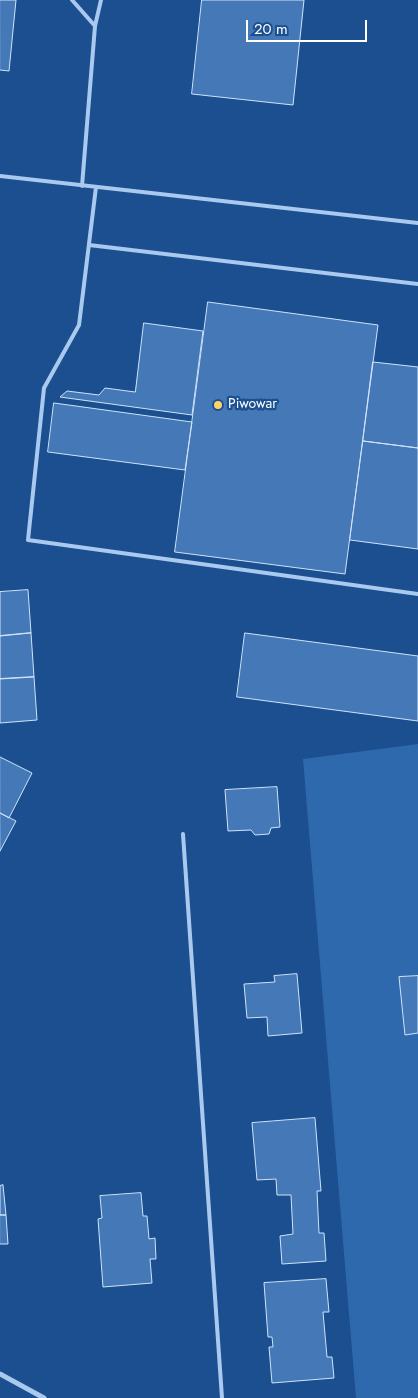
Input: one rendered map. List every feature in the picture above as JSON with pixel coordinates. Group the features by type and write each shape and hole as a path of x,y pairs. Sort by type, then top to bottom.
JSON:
{"street":[{"path":"0,1374 44,1398"}],"lane":[{"path":"72,0 95,26"},
{"path":"82,186 95,26 101,0"},
{"path":"0,176 418,223"},
{"path":"96,187 80,325 44,388 28,540 418,594"},
{"path":"90,245 418,284"},
{"path":"183,834 222,1398"}],"shaded area":[{"path":"418,744 418,1398 356,1398 303,759"}],"building":[{"path":"0,0 16,0 9,71 0,70"},
{"path":"202,0 304,0 293,105 192,94"},
{"path":"208,302 378,325 345,574 175,552"},
{"path":"144,323 203,331 192,415 60,397 67,391 99,395 105,388 135,392"},
{"path":"373,362 418,367 418,448 363,441"},
{"path":"54,403 192,422 185,470 48,452"},
{"path":"363,441 418,448 418,549 350,540"},
{"path":"28,590 31,633 0,636 0,592"},
{"path":"31,633 34,677 0,679 0,636"},
{"path":"245,633 418,656 418,721 237,697"},
{"path":"34,677 37,720 0,723 0,679"},
{"path":"0,757 32,773 9,818 0,813"},
{"path":"277,787 280,827 271,828 269,834 255,835 251,830 228,831 225,790"},
{"path":"0,813 16,821 0,851"},
{"path":"297,974 302,1033 268,1036 267,1017 247,1018 244,984 275,982 274,976"},
{"path":"418,976 418,1033 405,1035 399,977"},
{"path":"315,1118 321,1191 317,1191 319,1233 324,1233 326,1261 282,1264 280,1236 293,1234 291,1195 277,1195 276,1179 257,1180 252,1123"},
{"path":"3,1185 6,1215 0,1215 0,1186"},
{"path":"141,1193 143,1216 147,1216 149,1239 155,1238 156,1259 150,1259 152,1283 103,1287 98,1219 102,1218 100,1196"},
{"path":"0,1215 6,1215 8,1244 0,1244"},
{"path":"326,1279 329,1312 323,1312 327,1357 332,1357 334,1378 272,1383 269,1347 273,1347 272,1337 268,1337 264,1283"}],"place":[{"name":"Piwowar","path":"218,405"}]}
